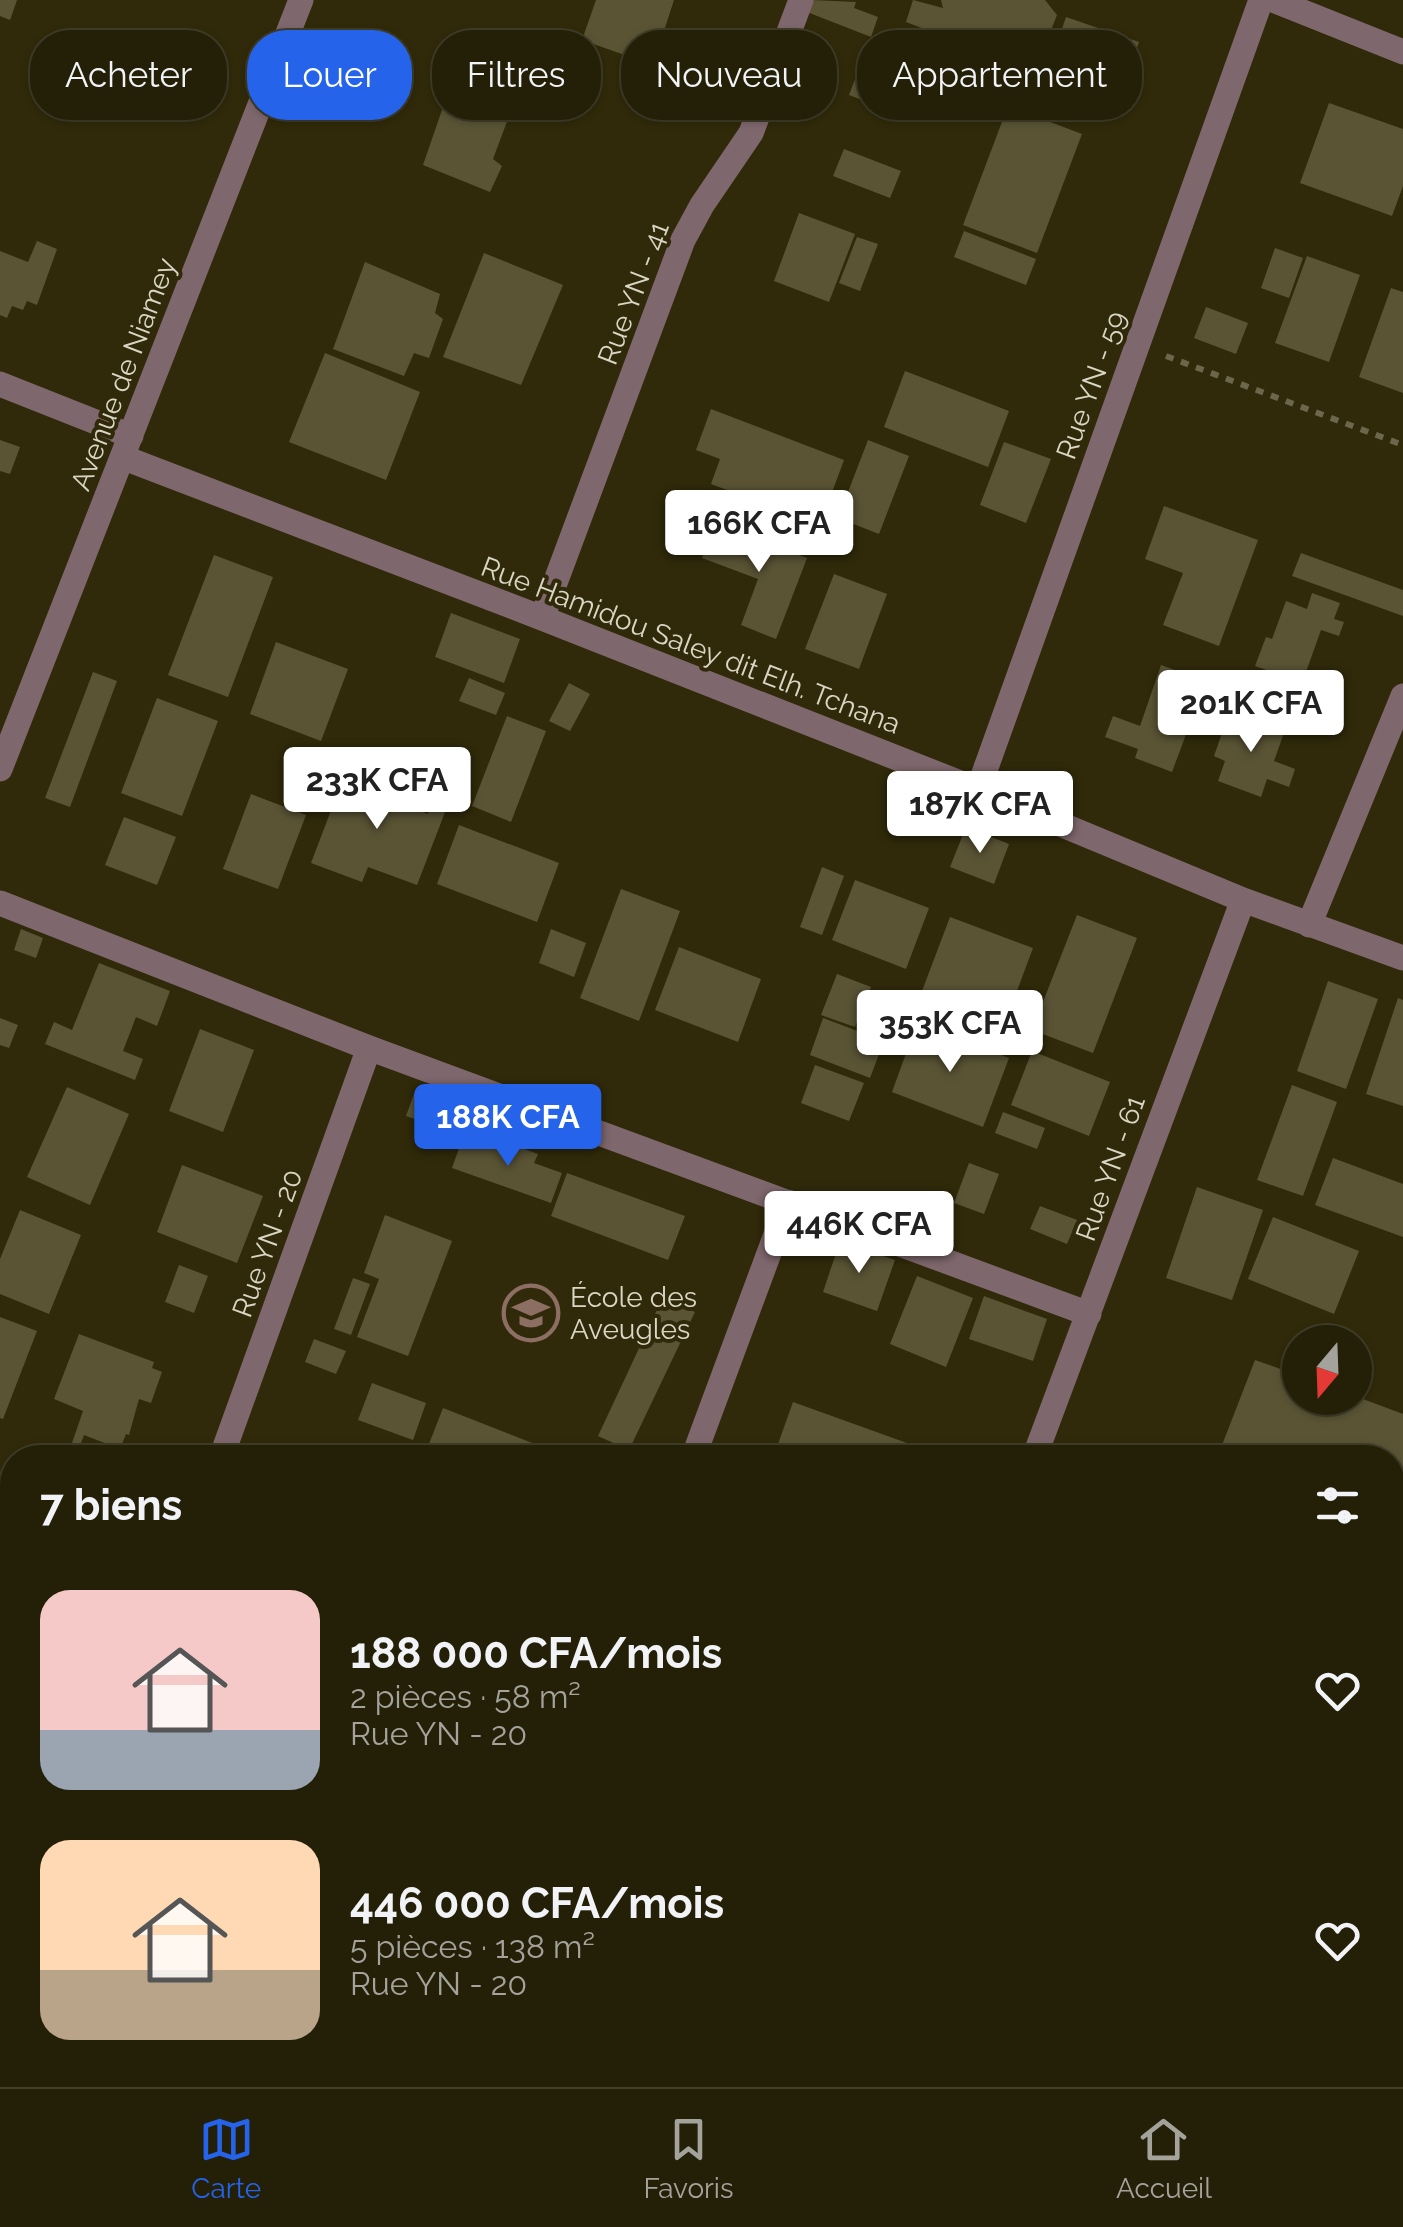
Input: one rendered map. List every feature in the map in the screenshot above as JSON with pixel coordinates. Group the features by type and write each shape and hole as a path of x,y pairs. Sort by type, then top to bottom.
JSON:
{"street":[{"name":"Avenue de Niamey","path":"0,769 301,0"},
{"name":"Rue YN - 41","path":"542,618 683,240 751,132 801,0"},
{"name":"Rue YN - 59","path":"978,790 1261,0"},
{"path":"1274,0 1403,52"},
{"name":"Rue Hamidou Saley dit Elh. Tchana","path":"0,384 126,446 542,618 978,790 1242,900 1403,958"},
{"path":"1309,924 1403,696"},
{"name":"Rue YN - 61","path":"1039,1445 1242,900"},
{"path":"0,903 369,1048 1088,1314"},
{"name":"Rue YN - 20","path":"226,1445 369,1048"},
{"path":"698,1445 788,1202"}],"path":[{"path":"1137,346 1403,444"}],"building":[{"path":"0,0 17,0 10,20 0,16"},
{"path":"596,0 674,0 664,30 621,30 621,54 601,47 601,30 586,30"},
{"path":"811,0 856,2 854,8 878,17 873,30 857,32 807,12"},
{"path":"913,0 943,8 941,0 1045,0 1057,15 1051,30 927,30 906,22"},
{"path":"1066,17 1104,30 1062,30"},
{"path":"857,74 857,98 849,95"},
{"path":"1329,103 1403,129 1403,186 1392,216 1300,183"},
{"path":"439,120 508,120 493,159 502,166 490,192 423,165"},
{"path":"1003,120 1045,120 1082,134 1037,253 963,225"},
{"path":"844,149 901,171 890,198 833,176"},
{"path":"799,213 855,234 829,302 774,281"},
{"path":"964,231 1036,259 1026,285 954,257"},
{"path":"857,237 878,244 860,291 839,283"},
{"path":"37,241 57,249 37,305 27,301 23,310 12,306 7,318 0,315 0,251 28,262"},
{"path":"1275,248 1303,258 1289,298 1261,288"},
{"path":"484,253 563,285 521,385 443,357"},
{"path":"1307,256 1360,275 1329,362 1275,343"},
{"path":"365,262 440,294 435,313 443,319 429,358 414,353 404,376 333,349"},
{"path":"1391,288 1403,292 1403,393 1359,377"},
{"path":"1206,307 1248,323 1236,354 1194,338"},
{"path":"325,353 420,392 386,480 289,442"},
{"path":"905,371 1009,411 988,467 884,427"},
{"path":"711,409 844,460 820,525 711,484 720,459 696,450"},
{"path":"0,440 20,447 10,474 0,471"},
{"path":"868,440 909,456 879,534 838,518"},
{"path":"1004,442 1051,459 1026,523 980,505"},
{"path":"1164,506 1258,540 1219,646 1163,625 1183,573 1145,559"},
{"path":"716,523 807,558 776,639 741,625 758,579 702,558"},
{"path":"1301,553 1403,590 1403,616 1292,576"},
{"path":"214,555 273,577 228,697 168,675"},
{"path":"834,574 887,594 859,669 805,649"},
{"path":"1312,593 1340,603 1334,619 1344,622 1339,636 1321,630 1306,672 1324,679 1314,703 1289,694 1294,680 1255,666 1266,637 1272,639 1286,601 1307,609"},
{"path":"451,613 520,639 504,683 435,657"},
{"path":"276,642 348,669 321,741 250,714"},
{"path":"1161,665 1206,681 1172,772 1135,758 1138,749 1105,737 1113,716 1140,726"},
{"path":"93,672 117,681 70,807 45,798"},
{"path":"469,678 505,693 496,715 459,701"},
{"path":"569,683 590,694 570,731 549,721"},
{"path":"157,698 218,721 182,816 121,793"},
{"path":"1230,710 1285,730 1274,761 1295,769 1289,787 1267,779 1261,797 1218,781 1225,761 1214,756"},
{"path":"507,716 546,731 511,822 472,806"},
{"path":"346,771 414,797 410,807 428,814 432,801 447,807 417,885 368,867 362,882 311,863"},
{"path":"251,794 306,815 278,889 223,869"},
{"path":"124,817 176,837 157,885 105,865"},
{"path":"459,825 559,863 537,922 437,884"},
{"path":"966,827 1009,844 994,884 950,867"},
{"path":"822,867 844,876 822,935 800,927"},
{"path":"855,880 929,908 906,969 832,940"},
{"path":"621,889 680,911 639,1021 580,998"},
{"path":"1077,915 1137,938 1093,1053 1032,1030"},
{"path":"950,917 1033,948 1005,1023 922,991"},
{"path":"21,929 43,938 36,958 14,950"},
{"path":"551,929 586,943 574,977 539,963"},
{"path":"679,947 761,979 738,1042 655,1010"},
{"path":"99,963 170,991 157,1026 136,1017 123,1051 143,1059 135,1080 45,1044 54,1022 72,1030"},
{"path":"837,974 871,987 855,1027 821,1015"},
{"path":"1328,981 1378,999 1346,1089 1297,1071"},
{"path":"1398,998 1403,1000 1403,1106 1366,1094"},
{"path":"0,1018 18,1025 9,1048 0,1045"},
{"path":"823,1018 884,1041 870,1078 810,1055"},
{"path":"917,1023 1009,1058 983,1127 892,1092"},
{"path":"200,1029 254,1050 223,1132 169,1111"},
{"path":"1032,1051 1110,1082 1089,1136 1011,1105"},
{"path":"815,1065 864,1083 849,1121 801,1103"},
{"path":"1292,1085 1337,1102 1303,1196 1257,1180"},
{"path":"67,1087 129,1114 90,1205 27,1177"},
{"path":"415,1091 466,1108 457,1133 406,1116"},
{"path":"1003,1112 1045,1128 1037,1149 995,1133"},
{"path":"463,1137 505,1152 508,1143 538,1154 534,1163 562,1173 551,1203 452,1168"},
{"path":"1333,1158 1403,1184 1403,1237 1315,1205"},
{"path":"969,1163 999,1174 984,1214 954,1203"},
{"path":"182,1165 263,1196 237,1263 157,1232"},
{"path":"567,1173 685,1216 668,1260 551,1216"},
{"path":"1197,1187 1263,1210 1232,1300 1166,1278"},
{"path":"1040,1206 1077,1220 1067,1244 1030,1229"},
{"path":"20,1210 81,1235 49,1314 0,1294 0,1259"},
{"path":"385,1215 452,1241 408,1356 357,1337 379,1279 364,1273"},
{"path":"1273,1217 1359,1251 1334,1314 1248,1279"},
{"path":"840,1241 895,1260 877,1311 823,1292"},
{"path":"179,1265 208,1276 194,1313 165,1302"},
{"path":"917,1276 973,1298 946,1367 890,1344"},
{"path":"353,1278 370,1284 351,1335 334,1329"},
{"path":"984,1296 1047,1319 1033,1361 969,1339"},
{"path":"663,1297 695,1312 631,1445 618,1445 598,1436"},
{"path":"0,1317 37,1331 3,1419 0,1418"},
{"path":"79,1334 154,1362 152,1368 162,1372 151,1403 139,1399 129,1435 126,1434 122,1445 110,1445 84,1435 80,1445 72,1443 83,1411 54,1399"},
{"path":"314,1339 346,1351 336,1374 305,1362"},
{"path":"1255,1360 1282,1370 1282,1415 1372,1415 1372,1402 1403,1414 1403,1445 1222,1445"},
{"path":"372,1383 426,1403 413,1440 358,1420"},
{"path":"793,1402 913,1445 778,1445"},
{"path":"443,1408 537,1445 429,1445"}],"place":[{"name":"École des Aveugles","path":"531,1313"}]}
